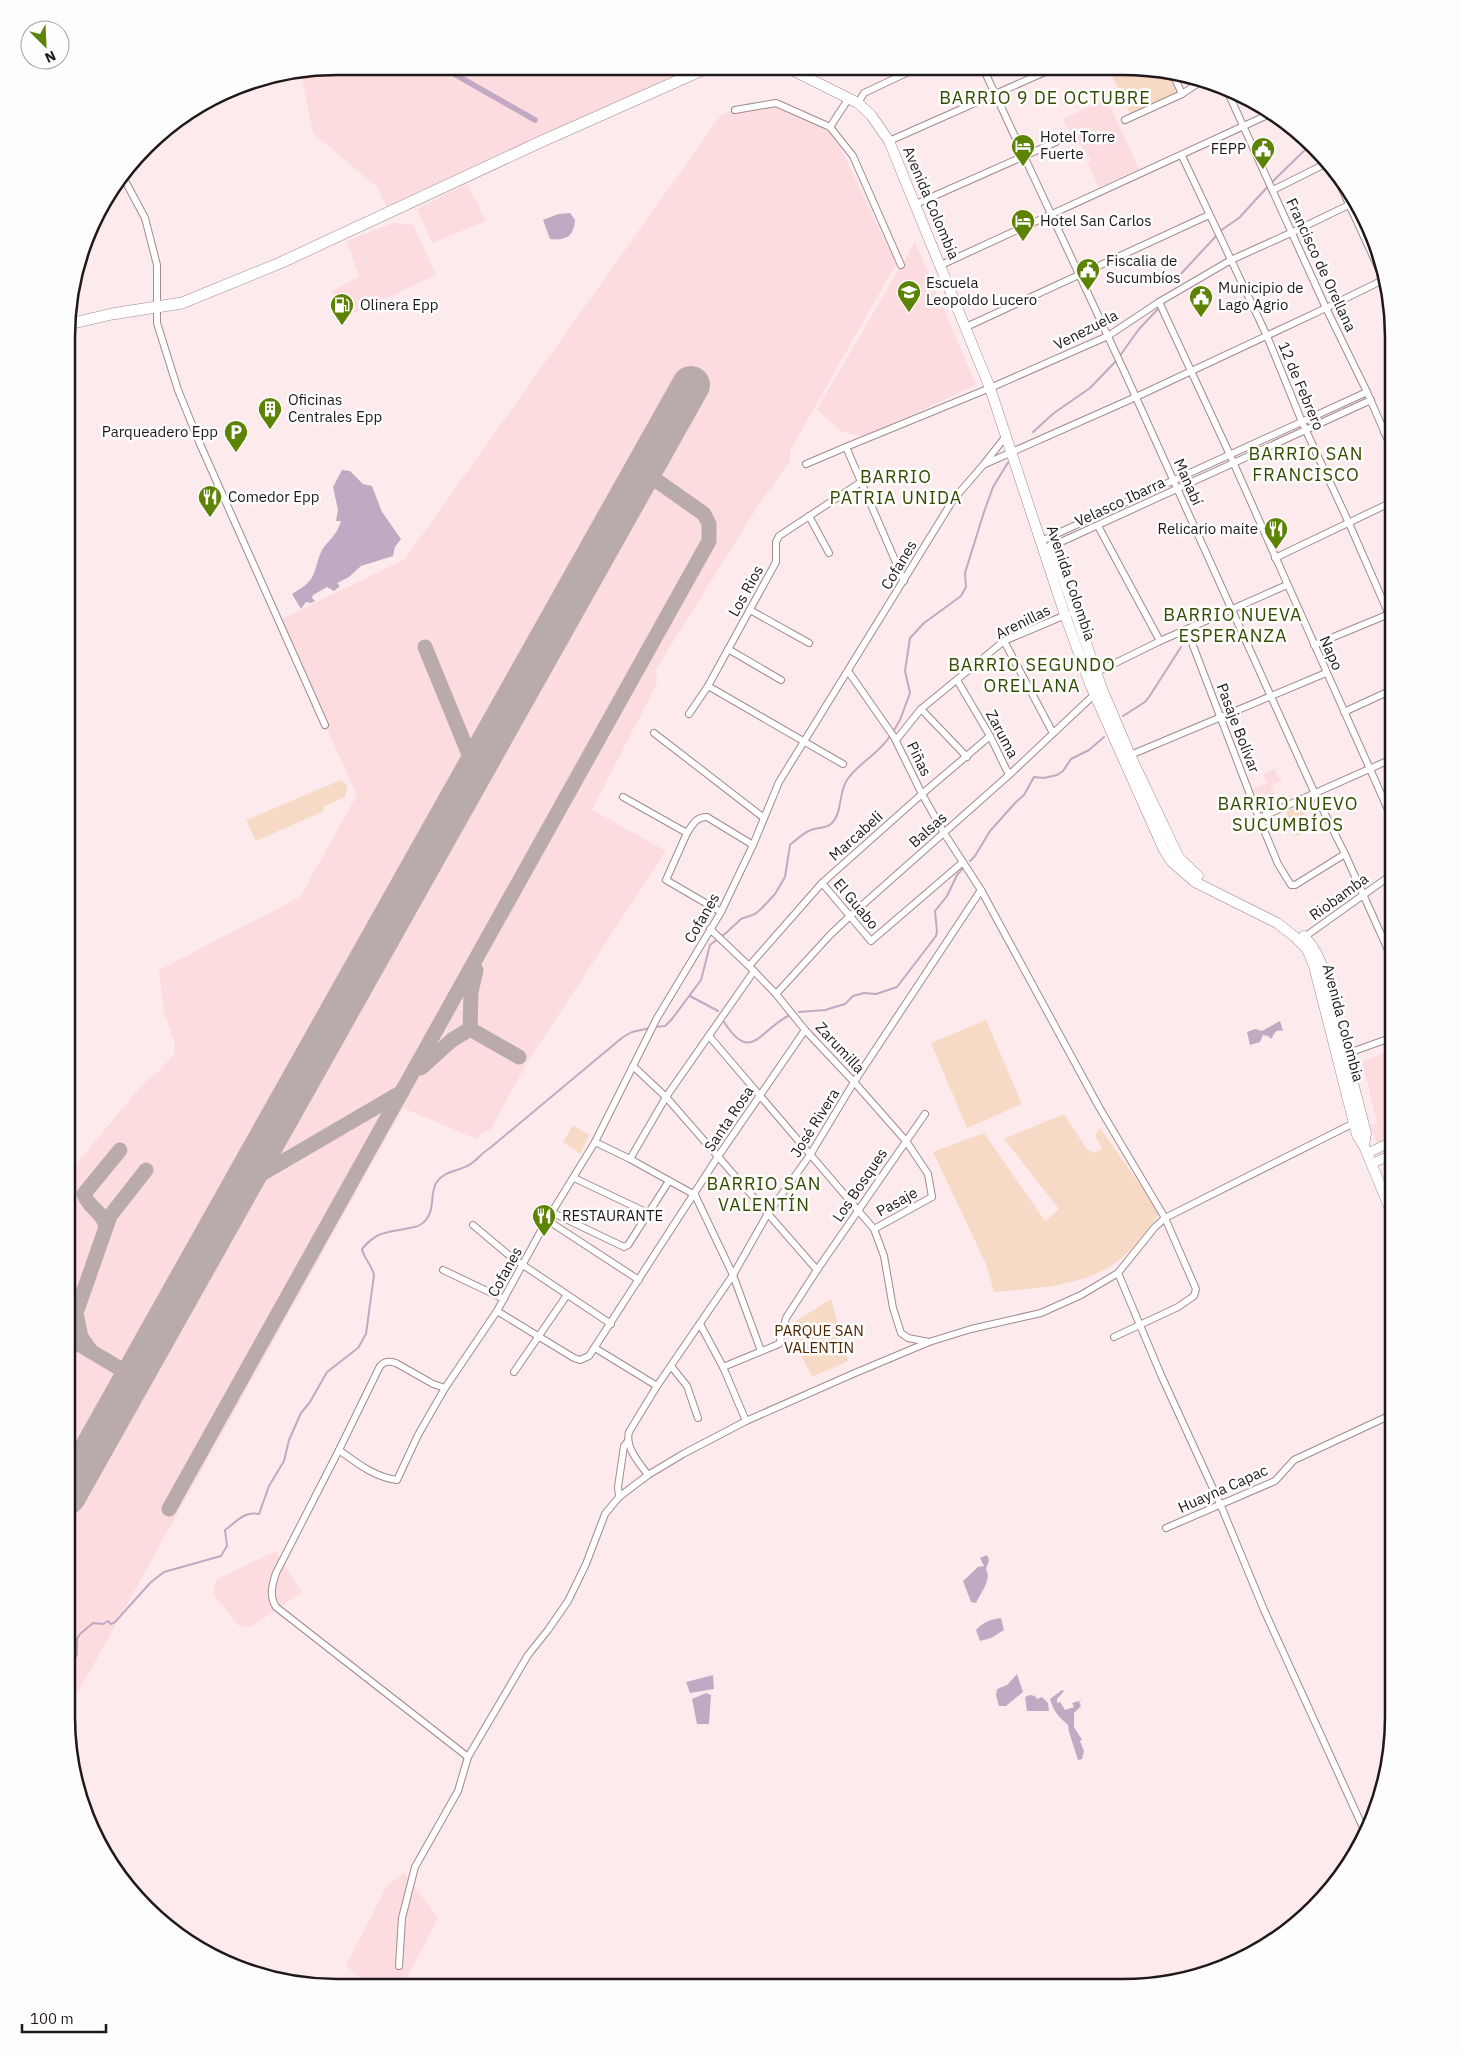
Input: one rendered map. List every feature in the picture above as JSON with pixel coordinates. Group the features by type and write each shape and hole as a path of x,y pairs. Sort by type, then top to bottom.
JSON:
{"highway":[{"path":"76,322 112,314 182,303 280,263 538,143 691,75"}],"main road":[{"name":"Avenida Colombia","path":"802,75 853,100 871,115 889,141 990,388 1045,546 1065,615 1092,675 1164,850 1172,862 1194,882 1277,923 1302,939 1314,966 1340,1056 1358,1122 1357,1135 1368,1154 1385,1196"},
{"name":"Avenida Colombia","path":"1045,546 1076,611 1092,675"},
{"path":"1368,1154 1385,1146"},
{"path":"1368,1154 1385,1154"}],"street":[{"path":"830,127 853,100 902,75"},
{"name":"Manabí","path":"986,75 1080,274 1270,696 1385,941"},
{"path":"889,141 1039,75"},
{"path":"1176,80 1182,94"},
{"path":"1125,120 1182,94 1195,85"},
{"name":"Francisco de Orellana","path":"1231,98 1326,308 1371,400 1384,432"},
{"path":"735,110 776,102 830,127 853,156 901,265"},
{"path":"941,265 1265,116"},
{"path":"916,204 1056,142"},
{"path":"966,327 1209,215 1182,156"},
{"path":"1273,190 1321,166"},
{"path":"125,183 145,218 157,265 156,323 178,390 325,726"},
{"path":"1344,196 1368,245"},
{"name":"Venezuela","path":"806,464 990,388 1108,336 1159,302 1231,260 1348,205"},
{"name":"12 de Febrero","path":"1209,215 1267,336 1306,431 1385,600"},
{"name":"Cofanes","path":"984,464 1136,397 1379,282"},
{"name":"Napo","path":"1159,302 1230,455 1385,804"},
{"name":"Velasco Ibarra","path":"1045,546 1173,480 1367,392"},
{"name":"Velasco Ibarra","path":"1045,546 1098,526 1371,400"},
{"name":"Cofanes","path":"339,1450 367,1470 385,1478 397,1480 418,1435 445,1388 497,1311 547,1220 595,1142 657,1018 721,912 753,846 779,782 953,500 1006,436"},
{"path":"846,447 904,581"},
{"name":"Los Rios","path":"689,714 708,686 776,562 778,536 861,482"},
{"path":"1275,558 1348,521 1385,505"},
{"path":"809,516 829,553"},
{"path":"1098,526 1160,641"},
{"path":"1092,675 1160,641 1287,585"},
{"path":"750,610 808,643"},
{"name":"Arenillas","path":"896,740 921,709 1004,641 1076,611"},
{"path":"1314,645 1385,615"},
{"name":"Pasaje Bolívar","path":"1187,630 1259,818 1278,864 1292,886 1345,854"},
{"path":"1004,641 1053,733"},
{"path":"728,649 781,680"},
{"name":"Piñas","path":"848,671 896,740 922,794 944,833 981,890 1100,1107 1165,1218 1196,1289 1194,1296 1183,1304 1140,1325"},
{"path":"1126,756 1326,673"},
{"name":"Zaruma","path":"958,680 990,736 1009,775"},
{"path":"708,686 843,764"},
{"name":"Balsas","path":"776,994 850,916 1009,775 1098,691"},
{"path":"1344,712 1385,693"},
{"path":"921,709 966,757"},
{"path":"654,732 764,818"},
{"name":"Marcabeli","path":"749,966 822,883 990,736"},
{"path":"1259,818 1385,762"},
{"path":"623,797 688,833"},
{"path":"721,912 666,880 688,833 695,820 700,817 707,817 753,846"},
{"name":"El Guabo","path":"822,883 871,941 963,862"},
{"name":"Riobamba","path":"1302,939 1385,880"},
{"name":"José Rivera","path":"619,1497 618,1487 624,1446 628,1441 629,1432 657,1386 733,1275 768,1216 810,1155 854,1082 981,890"},
{"name":"Zarumilla","path":"710,930 726,943 776,994 805,1030 906,1141 928,1174 932,1197"},
{"path":"630,1159 666,1098 754,972"},
{"name":"Santa Rosa","path":"595,1348 718,1158 805,1030"},
{"path":"709,1036 874,1229 884,1256 893,1308 901,1333 908,1338 930,1342"},
{"path":"1340,1056 1385,1040"},
{"path":"633,1066 666,1098 817,1270"},
{"name":"Los Bosques","path":"762,1351 779,1344 786,1318 925,1114"},
{"path":"399,1966 402,1918 415,1867 458,1791 468,1758 528,1654 548,1630 568,1601 586,1564 605,1514 619,1497 648,1475 746,1421 930,1342 971,1329 1041,1313 1081,1295 1118,1273 1165,1218 1358,1122"},
{"path":"595,1142 695,1195 733,1275 762,1351 723,1367"},
{"path":"574,1178 648,1214"},
{"path":"552,1212 624,1247 628,1245 669,1180"},
{"name":"Pasaje","path":"874,1229 932,1197"},
{"path":"547,1220 640,1280"},
{"path":"473,1224 523,1265 611,1324"},
{"path":"443,1270 504,1299"},
{"path":"1118,1273 1221,1506 1264,1610 1362,1825"},
{"path":"514,1372 567,1295"},
{"path":"497,1311 538,1337 580,1360 589,1356 595,1348 657,1386"},
{"path":"700,1324 723,1367 746,1421"},
{"path":"1114,1337 1140,1325"},
{"path":"445,1388 433,1384 396,1363 384,1362 380,1366 276,1573 272,1587 272,1600 276,1607 468,1758"},
{"path":"671,1366 687,1386 698,1418"},
{"name":"Huayna Capac","path":"1166,1528 1221,1506 1275,1481 1294,1460 1385,1418"},
{"path":"628,1441 637,1461 648,1475"}],"shaded area":[{"path":"337,75 676,75 387,209 378,188 313,133 302,77"},
{"path":"1106,98 1139,169 1099,187 1088,164 1091,160 1062,120"},
{"path":"751,102 777,102 822,127 832,136 842,151 896,264 790,451 790,461 760,503 656,669 657,683 592,810 666,851 527,1063 490,1130 482,1132 477,1139 403,1108 75,1698 75,1165 142,1085 160,1070 174,1054 175,1044 164,1012 159,970 300,897 357,795 278,621 405,559 721,115"},
{"path":"467,184 486,221 432,243 417,209"},
{"path":"570,213 575,220 571,234 561,239 550,239 543,220 558,214"},
{"path":"393,223 413,225 436,275 345,317 332,291 359,277 347,241"},
{"name":"Escuela Leopoldo Lucero","path":"915,242 976,385 864,437 842,432 817,409"},
{"path":"342,470 350,471 363,484 372,486 382,512 401,539 395,547 393,556 361,566 349,577 337,583 340,586 334,591 327,587 313,595 312,598 315,601 311,603 306,602 301,609 292,594 310,580 322,550 335,534 341,521 336,521 338,510 333,487"},
{"path":"1275,769 1279,779 1281,778 1282,780 1271,785 1280,807 1263,814 1253,789 1267,783 1263,774"},
{"path":"1280,1021 1283,1031 1276,1031 1271,1039 1263,1035 1260,1042 1250,1045 1247,1032 1255,1029 1262,1031"},
{"path":"1385,1052 1385,1141 1382,1143 1376,1142 1370,1125 1377,1122 1362,1062"},
{"path":"276,1551 302,1592 251,1627 239,1626 213,1594 217,1579"},
{"path":"987,1555 989,1560 986,1569 987,1582 976,1603 971,1602 963,1581 978,1567 984,1566 980,1558"},
{"path":"1001,1618 1004,1630 991,1638 980,1641 976,1630 987,1621"},
{"path":"1017,1674 1023,1692 1006,1706 999,1706 996,1695 997,1689 1007,1685"},
{"path":"713,1675 714,1689 690,1693 686,1682"},
{"path":"1062,1690 1064,1691 1057,1699 1057,1703 1060,1702 1065,1710 1074,1707 1072,1703 1083,1700 1079,1702 1081,1706 1074,1713 1074,1727 1082,1740 1080,1741 1084,1751 1082,1759 1078,1760 1068,1725 1057,1714 1050,1699"},
{"path":"706,1693 711,1695 709,1724 697,1724 692,1699"},
{"path":"1035,1696 1037,1699 1042,1697 1048,1703 1049,1711 1027,1711 1025,1697"},
{"path":"404,1873 438,1918 407,1979 360,1979 346,1965 387,1886"}],"green space":[{"path":"1111,75 1157,77 1173,80 1176,87 1174,96 1131,115"},
{"path":"341,780 348,786 345,797 323,807 324,811 256,841 246,820"},
{"path":"1301,805 1312,830 1296,836 1286,812"},
{"path":"986,1020 1022,1104 967,1128 931,1043"},
{"path":"1064,1114 1086,1148 1094,1153 1102,1149 1095,1135 1100,1128 1160,1213 1143,1236 1123,1257 1094,1275 1045,1287 994,1292 986,1264 933,1152 984,1133 1045,1221 1059,1209 1004,1139"},
{"path":"573,1125 589,1135 580,1154 563,1142"},
{"name":"PARQUE SAN VALENTIN","path":"831,1299 848,1361 812,1377 787,1327"}],"waterway":[{"path":"456,75 535,120"},
{"path":"1220,231 1239,218 1305,149"},
{"path":"1178,277 1217,235"},
{"path":"1119,357 1139,329 1158,309"},
{"path":"1033,432 1054,413 1090,388 1116,361"},
{"path":"893,732 900,720 910,693 905,671 910,638 924,623 961,596 966,587 965,573 984,512 993,487 1009,461"},
{"path":"1123,716 1145,702 1181,647"},
{"path":"655,1027 665,1026 672,1019 701,980 710,945 741,919 755,914 775,894 785,877 790,845 806,832 831,824 839,809 842,791 847,780 890,736"},
{"path":"970,861 990,831 1024,795 1034,777 1044,778 1057,775 1063,771 1071,759 1089,750 1104,737"},
{"path":"799,1012 825,1010 845,1004 853,996 864,993 876,994 897,987 936,936 935,911 947,896 957,875 963,868"},
{"path":"690,996 718,1011"},
{"path":"724,1022 733,1034 741,1041 748,1043 762,1036 788,1016"},
{"path":"75,1659 77,1639 93,1623 103,1624 108,1621 111,1624 115,1622 151,1582 164,1572 221,1556 227,1546 225,1530 244,1516 253,1513 259,1514 269,1486 284,1461 289,1440 301,1413 310,1402 327,1372 358,1348 366,1334 374,1275 362,1249 378,1235 420,1225 429,1216 434,1188 440,1178 468,1166 623,1037 632,1032 650,1028"}],"taxiway":[{"path":"169,1509 709,541 709,524 704,514 643,471"},
{"path":"425,647 475,769"},
{"path":"421,1068 452,1040 470,1029 471,992 476,970"},
{"path":"470,1029 519,1057"},
{"path":"241,1186 402,1092"},
{"path":"106,1227 102,1217 89,1203 84,1194 120,1150"},
{"path":"91,1351 81,1337 76,1313 110,1216 146,1170"},
{"path":"75,1342 134,1377"}],"runway":[{"path":"75,1482 691,385"}],"place":[{"name":"Hotel Torre Fuerte","path":"1023,167"},
{"name":"FEPP","path":"1263,170"},
{"name":"Hotel San Carlos","path":"1023,242"},
{"name":"Fiscalia de Sucumbíos","path":"1088,291"},
{"name":"Escuela Leopoldo Lucero","path":"909,313"},
{"name":"Municipio de Lago Agrio","path":"1201,318"},
{"name":"Olinera Epp","path":"342,326"},
{"name":"Oficinas Centrales Epp","path":"270,430"},
{"name":"Parqueadero Epp","path":"236,453"},
{"name":"Comedor Epp","path":"210,518"},
{"name":"Relicario maite","path":"1276,550"},
{"name":"RESTAURANTE","path":"544,1237"}],"district":[{"name":"BARRIO 9 DE OCTUBRE","path":"1045,98"},
{"name":"BARRIO SAN FRANCISCO","path":"1306,464"},
{"name":"BARRIO PATRIA UNIDA","path":"896,487"},
{"name":"BARRIO NUEVA ESPERANZA","path":"1233,625"},
{"name":"BARRIO SEGUNDO ORELLANA","path":"1032,675"},
{"name":"BARRIO NUEVO SUCUMBÍOS","path":"1288,814"},
{"name":"BARRIO SAN VALENTÍN","path":"764,1194"}]}
